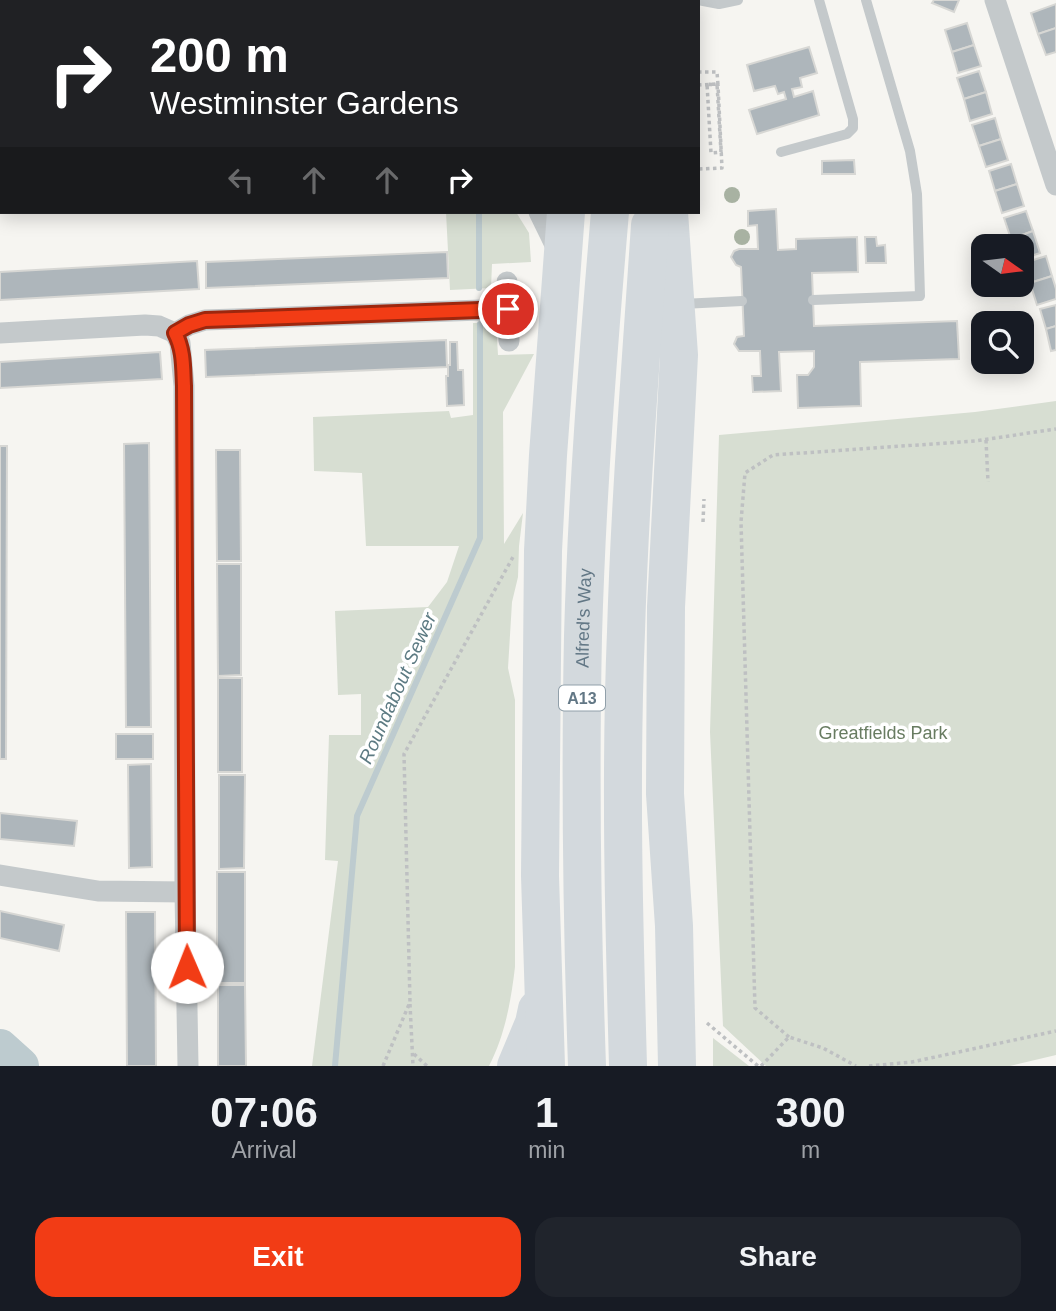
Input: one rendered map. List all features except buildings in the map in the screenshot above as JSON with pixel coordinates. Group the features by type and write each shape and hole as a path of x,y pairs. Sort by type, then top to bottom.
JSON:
{"highway":[{"name":"A13","path":"546,1066 540,876 543,551 566,214"},
{"name":"Alfred's Way","path":"587,1066 581,863 583,633 599,344 610,214"},
{"name":"A13","path":"628,1066 623,863 625,659 630,519 651,214"},
{"path":"669,214 679,355 666,607 665,794 674,926 677,1066"},
{"name":"A13","path":"516,1066 534,1023 544,974"}],"street":[{"path":"995,0 1054,176"},
{"path":"540,214 562,260"},
{"path":"507,282 509,341"},
{"path":"175,333 205,320 508,309"},
{"path":"0,333 145,325 159,326 175,333 180,343 184,386 188,1066"},
{"path":"0,875 98,891 186,892"}],"lane":[{"path":"700,0 719,4 738,0"},
{"path":"781,152 847,134 853,128 853,119 819,0"},
{"path":"813,300 920,296 917,194 910,151 866,0"},
{"path":"675,304 742,301"}],"path":[{"path":"700,72 717,72 722,168 700,169"},
{"path":"707,85 711,153 721,152 718,85"},
{"path":"713,85 718,85"},
{"path":"713,85 718,85"},
{"path":"856,1066 823,1048 789,1037 755,1008 741,522 745,473 773,455 986,440 1056,429"},
{"path":"986,440 988,482"},
{"path":"703,522 704,495"},
{"path":"413,1066 404,754 512,557"},
{"path":"383,1066 410,1002"},
{"path":"708,1034 707,1023 760,1066 789,1037"},
{"path":"869,1066 912,1062 1056,1031"},
{"path":"412,1053 427,1066"}],"green space":[{"path":"446,214 517,214 529,233 531,262 492,264 491,288 450,290"},
{"path":"473,323 496,323 498,355 534,354 503,412 504,544 523,513 518,577 512,602 508,668 515,700 515,967 509,1005 489,1066 312,1066 338,861 325,860 329,735 361,735 361,694 338,695 335,611 428,607 447,582 459,546 366,546 362,473 314,471 313,417 449,411 451,418 473,415"},
{"name":"Greatfields Park","path":"1056,401 1056,1055 1010,1066 766,1066 723,1026 710,732 719,435 975,412"},
{"path":"713,1038 749,1066 713,1066"}],"waterway":[{"name":"Roundabout Sewer","path":"479,214 479,288"},
{"name":"Roundabout Sewer","path":"335,1066 357,816 480,538 480,324"},
{"path":"0,1048 20,1066"}],"route":[{"path":"187,967 184,386 183,358 175,333 205,320 508,309"}]}
